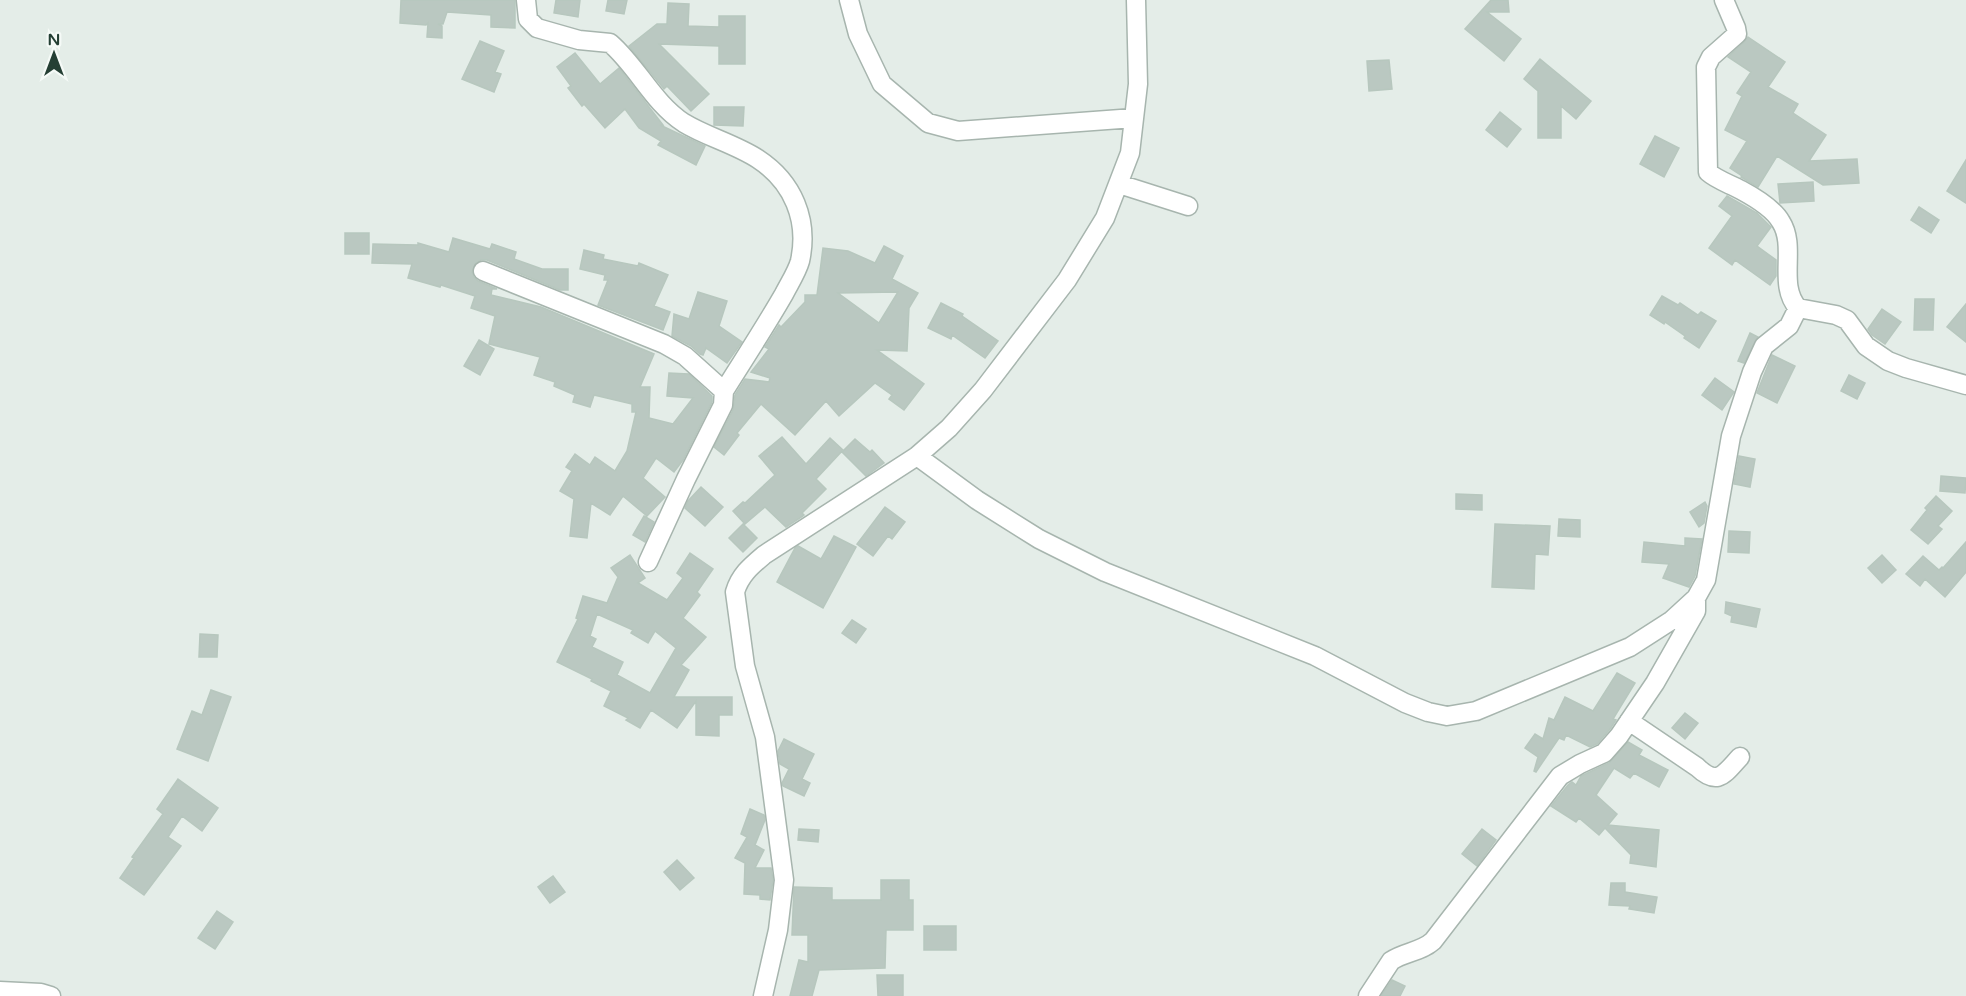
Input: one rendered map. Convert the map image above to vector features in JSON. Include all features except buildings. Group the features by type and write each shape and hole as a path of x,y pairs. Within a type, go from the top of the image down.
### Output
{"street":[{"path":"526,0 526,12 531,24 554,34 579,40 610,43 676,117 683,123 759,160 786,185 800,211 802,224 799,263 771,317 724,391 723,405 648,562"},
{"path":"849,0 858,34 882,84 928,123 958,131 1134,118"},
{"path":"764,996 778,930 784,880 765,737 745,666 735,592 738,583 747,569 764,555 917,456 949,428 983,390 1067,280 1105,218 1130,153 1138,84 1136,0"},
{"path":"1724,0 1737,34 1711,57 1706,67 1708,172 1742,190 1777,215 1786,232 1789,286 1792,302 1797,308 1821,311 1847,320 1866,346 1888,361 1966,385"},
{"path":"1119,184 1188,206"},
{"path":"483,272 663,344 685,356 724,391"},
{"path":"917,456 977,500 1039,539 1105,572 1315,656 1405,703 1447,716 1476,711 1630,647 1672,620 1696,598 1706,580 1731,436 1752,372 1764,346 1789,326 1797,308"},
{"path":"1368,996 1391,961 1425,948 1433,941 1560,776 1604,753 1655,683 1696,611 1696,598"},
{"path":"1629,721 1710,777 1722,776 1740,757"},
{"path":"0,991 41,993 51,996"}]}
